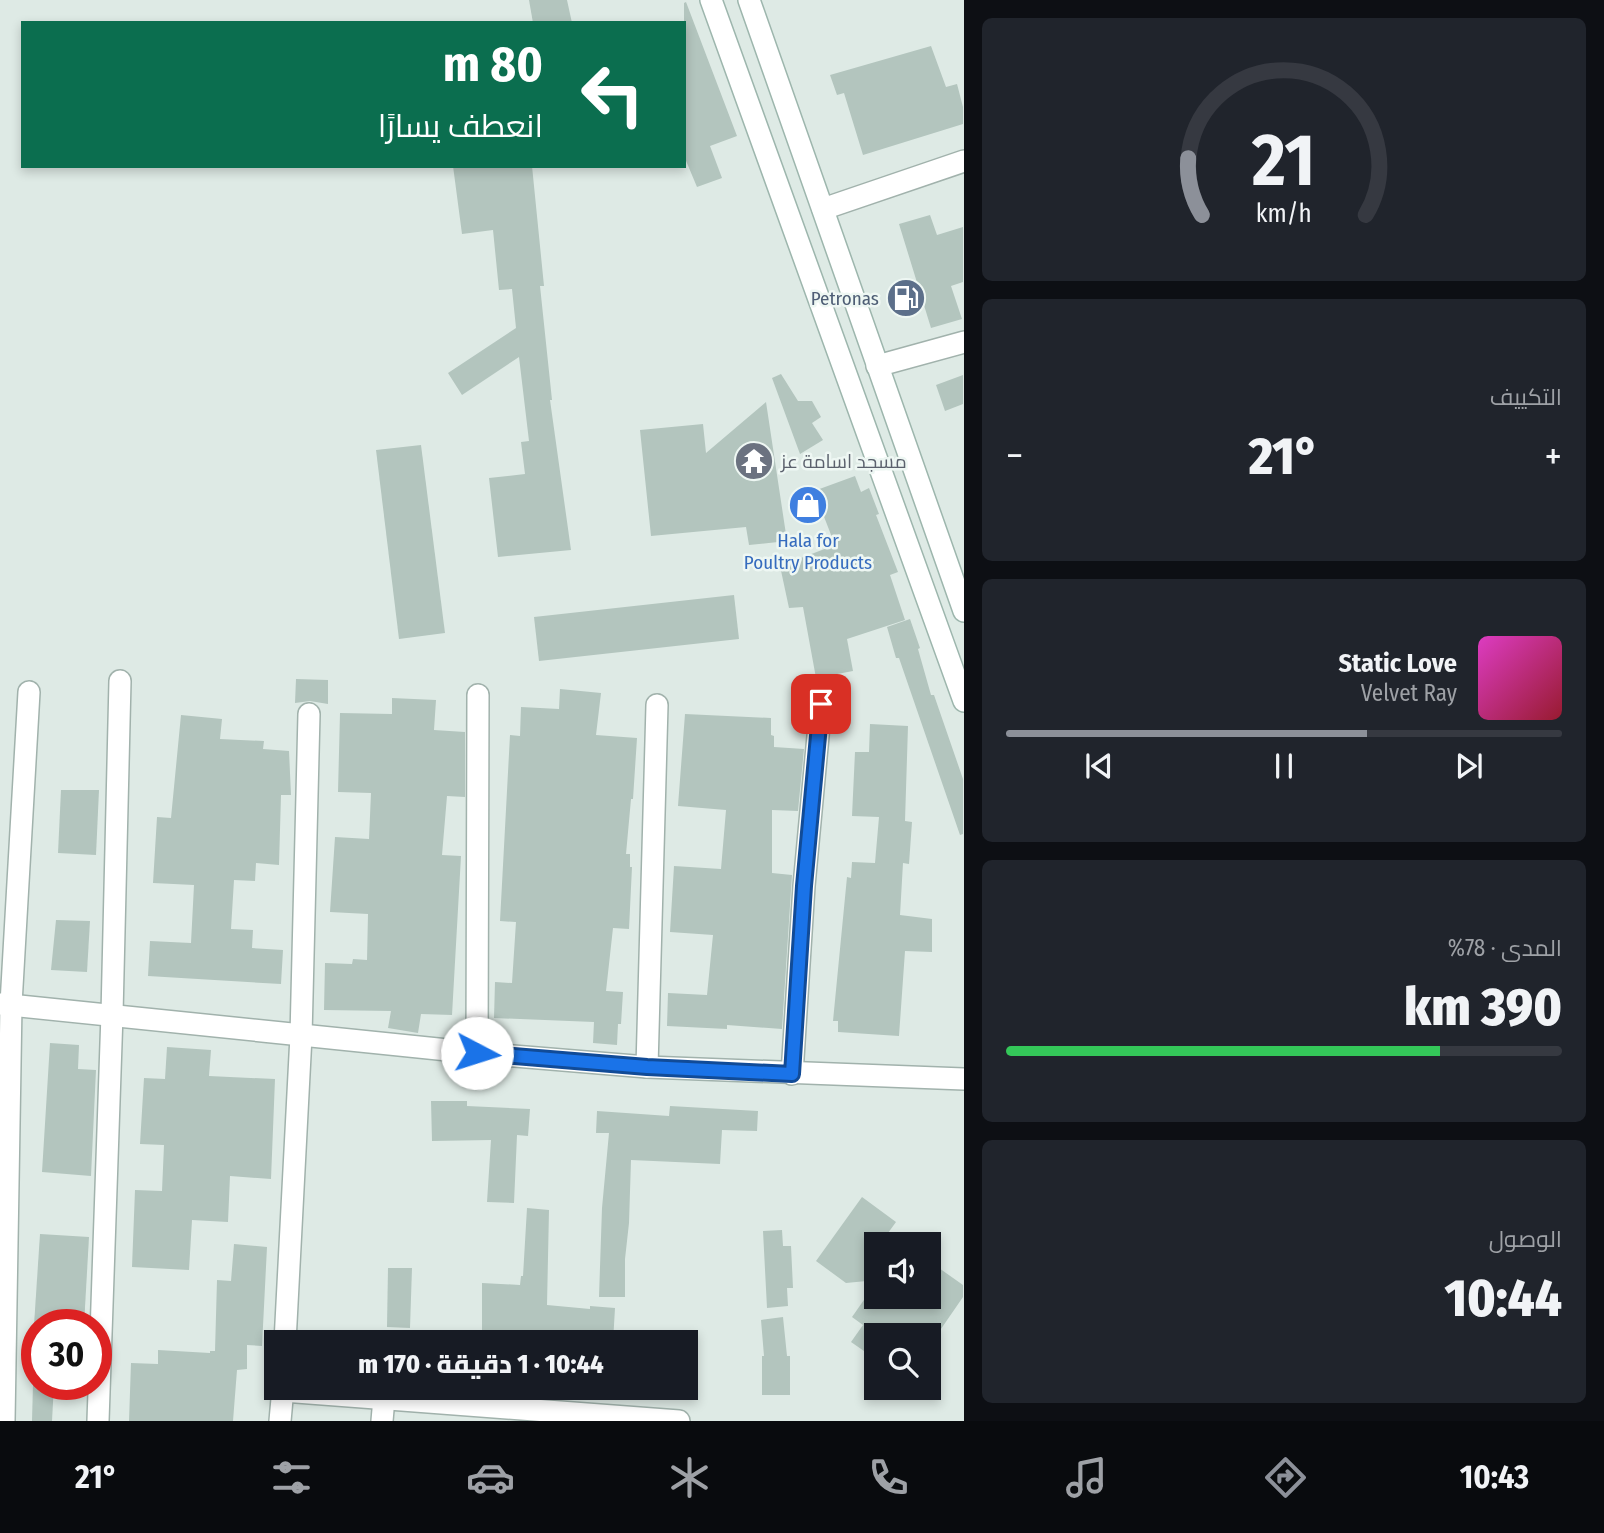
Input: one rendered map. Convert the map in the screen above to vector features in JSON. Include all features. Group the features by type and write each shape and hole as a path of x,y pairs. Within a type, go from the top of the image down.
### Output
{"street":[{"path":"711,0 964,701"},
{"path":"749,0 964,611"},
{"path":"823,209 964,161"},
{"path":"824,314 855,303"},
{"path":"877,366 964,342"},
{"path":"98,1421 120,681"},
{"path":"4,1421 6,1004 29,692"},
{"path":"477,1053 478,695"},
{"path":"792,1074 804,886 821,704"},
{"path":"647,1067 657,705"},
{"path":"286,1330 301,1036 309,714"},
{"path":"6,1004 301,1036 647,1067 964,1079"},
{"path":"281,1421 282,1400"},
{"path":"382,1421 384,1400"},
{"path":"410,1400 679,1421"}],"building":[{"path":"529,0 567,0 572,21 533,21"},
{"path":"686,2 737,136 710,146 722,178 697,187 686,161"},
{"path":"931,46 946,87 957,84 963,107 963,124 863,155 844,93 837,95 830,75"},
{"path":"453,168 532,168 544,286 540,286 550,400 571,550 498,557 489,478 525,474 521,442 529,441 519,357 462,395 448,373 516,328 512,289 499,290 493,230 462,234"},
{"path":"930,215 937,235 963,227 963,282 951,286 962,319 931,328 899,224"},
{"path":"781,374 798,401 812,401 821,417 812,423 823,440 800,454 772,378"},
{"path":"963,375 963,404 945,411 936,385"},
{"path":"766,402 787,541 749,545 746,527 651,536 640,430 703,424 706,453"},
{"path":"421,445 445,633 399,639 376,450"},
{"path":"855,476 861,492 869,488 879,514 876,515 898,572 890,575 905,620 847,639 853,671 816,678 803,607 789,608 780,566 835,545 814,491"},
{"path":"734,595 739,639 539,661 534,617"},
{"path":"910,619 931,695 934,695 963,779 963,834 960,835 887,627"},
{"path":"296,679 328,680 328,704 310,701 295,703"},
{"path":"560,689 601,693 596,735 637,738 626,854 630,854 632,867 629,929 613,928 606,991 623,992 617,1045 593,1043 594,1022 494,1018 495,982 512,983 516,922 500,921 510,735 520,736 521,707 559,709"},
{"path":"392,698 436,700 434,730 465,732 465,797 447,796 442,855 461,856 452,1015 421,1014 418,1033 388,1028 391,1011 324,1010 325,963 352,964 353,959 367,960 368,914 330,912 335,837 369,839 371,793 338,792 340,713 392,714"},
{"path":"685,714 771,718 774,747 804,749 798,811 772,810 772,873 792,875 782,1029 727,1025 727,1029 667,1026 668,993 707,995 713,935 670,932 674,866 721,869 726,810 678,806"},
{"path":"181,715 222,719 220,739 264,741 263,749 289,751 291,795 281,795 279,865 256,863 255,881 234,880 231,929 253,930 252,948 283,950 281,984 148,976 150,941 191,943 194,885 153,883 157,817 171,818"},
{"path":"870,724 908,726 905,821 912,822 909,864 903,863 900,915 932,919 932,952 905,951 899,1036 838,1032 838,1021 833,1021 847,877 851,878 852,862 875,863 879,817 852,816 855,752 869,752"},
{"path":"61,790 99,790 96,855 58,853"},
{"path":"56,920 90,921 87,972 51,970"},
{"path":"50,1043 79,1045 78,1069 96,1070 91,1176 42,1172"},
{"path":"167,1047 211,1050 209,1076 275,1079 271,1179 230,1176 228,1222 192,1220 189,1270 132,1267 135,1190 162,1191 164,1145 140,1144 144,1078 165,1079"},
{"path":"431,1101 467,1101 467,1106 530,1109 528,1136 517,1135 514,1203 487,1202 491,1140 432,1141"},
{"path":"670,1106 758,1111 757,1131 722,1130 720,1164 631,1160 625,1297 599,1297 602,1208 609,1133 596,1133 597,1111 669,1116"},
{"path":"862,1197 896,1222 889,1232 864,1232 864,1281 846,1283 816,1261"},
{"path":"527,1208 549,1210 547,1305 590,1309 590,1306 615,1308 614,1330 482,1330 482,1283 520,1285 523,1276"},
{"path":"782,1230 783,1246 791,1246 793,1288 787,1288 788,1306 767,1308 763,1231"},
{"path":"40,1234 89,1237 85,1309 35,1309"},
{"path":"234,1244 267,1247 262,1346 247,1345 247,1369 237,1370 233,1421 129,1421 131,1363 158,1364 158,1350 215,1351 217,1280 231,1281"},
{"path":"388,1268 412,1268 410,1328 387,1327"},
{"path":"941,1269 963,1285 963,1297 941,1329 941,1323 864,1323 864,1351 851,1342 863,1325 852,1317 864,1300 864,1309 941,1309"},
{"path":"783,1317 787,1356 790,1356 790,1395 762,1395 764,1356 761,1320"},
{"path":"33,1400 53,1400 52,1421 32,1421"}],"place":[{"name":"Petronas","path":"906,298"},
{"name":"مسجد اسامة عز","path":"754,461"},
{"name":"Hala for Poultry Products","path":"808,505"}],"route":[{"path":"477,1053 647,1067 792,1074 804,886 821,704"}]}
